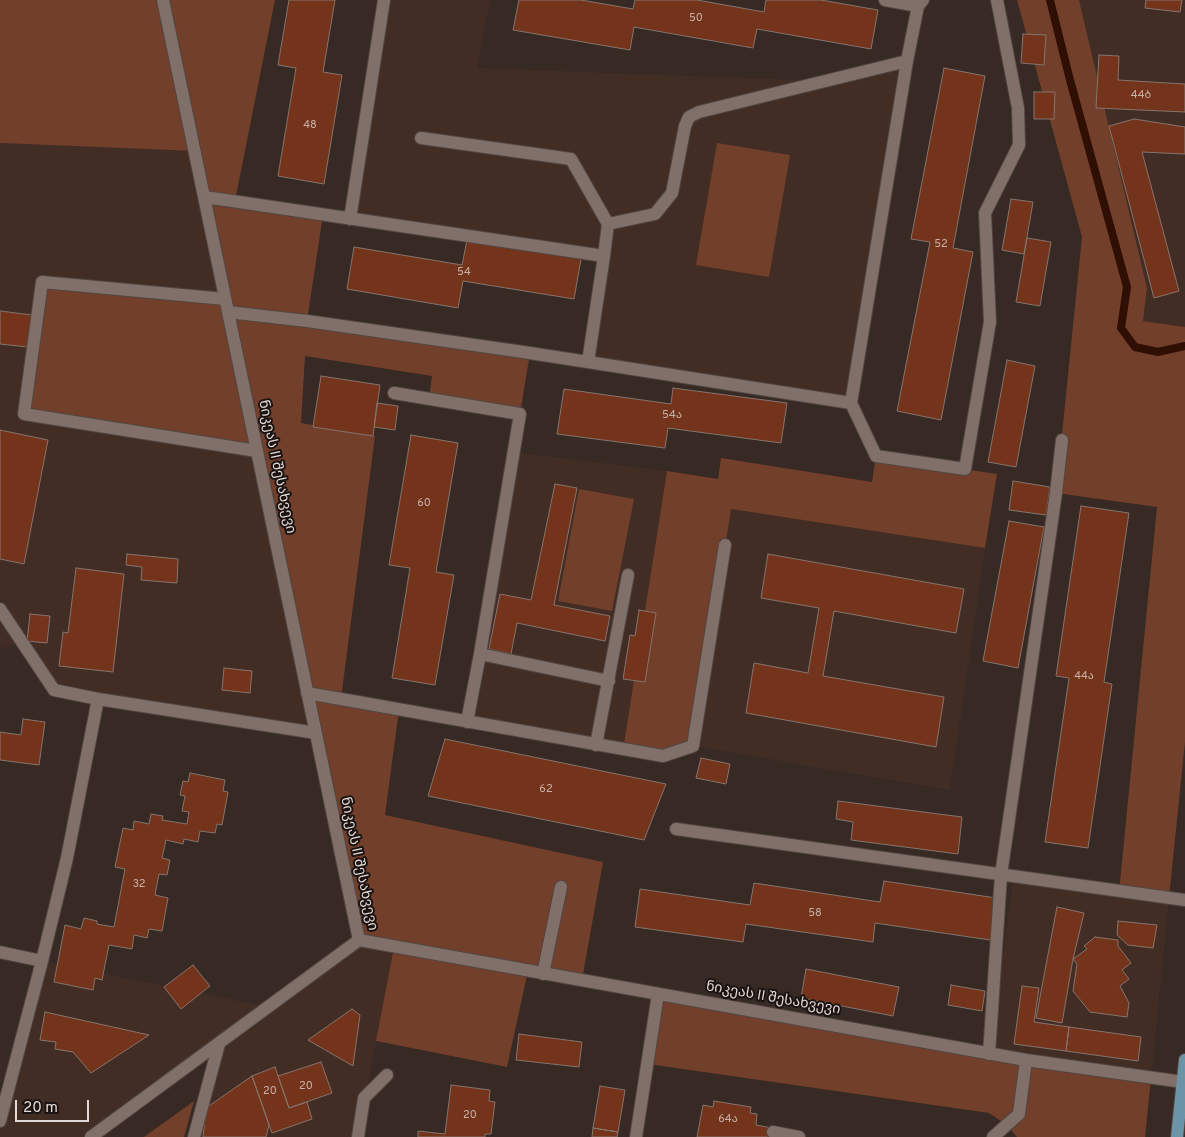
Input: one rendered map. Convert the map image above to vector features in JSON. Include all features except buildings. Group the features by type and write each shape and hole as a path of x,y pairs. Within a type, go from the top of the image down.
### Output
{"main road":[{"path":"1177,1137 1185,1060"}],"street":[{"name":"ნიკეას II შესახვევი","path":"163,0 359,940"},
{"path":"350,219 384,0"},
{"path":"885,0 920,3 907,61 851,403 876,456 965,470 990,322 985,213 1018,145 1018,108 997,0"},
{"path":"608,224 655,214 672,193 685,126 689,117 699,112 907,61"},
{"path":"421,138 571,160 608,224 588,362"},
{"path":"205,197 604,256"},
{"path":"257,451 24,414 42,282 227,306 307,321 851,403"},
{"path":"394,393 520,414 467,722"},
{"path":"989,1054 1001,875 1062,440"},
{"path":"307,693 663,756 694,746 725,545"},
{"path":"596,745 628,575"},
{"path":"0,609 54,690 98,699 316,733"},
{"path":"480,654 609,681"},
{"path":"0,1121 67,858 98,699"},
{"path":"676,829 1185,900"},
{"path":"543,974 561,886"},
{"name":"ნიკეას II შესახვევი","path":"92,1137 359,940 989,1054 1183,1082"},
{"path":"0,952 42,961"},
{"path":"636,1137 658,994"},
{"path":"194,1137 219,1044"},
{"path":"993,1137 1019,1114 1026,1060"},
{"path":"358,1137 364,1098 387,1075"},
{"path":"773,1132 799,1137"}],"shaded area":[{"path":"0,0 275,0 235,201 323,215 307,321 530,353 520,414 429,398 432,376 305,356 301,423 375,436 341,699 399,710 385,815 603,862 582,980 528,971 507,1067 376,1041 394,947 359,940 257,451 24,414 42,282 225,299 195,151 0,143"},
{"path":"384,0 490,0 477,68 825,81 907,61 851,403 588,362 604,257 350,219"},
{"path":"1017,0 1079,0 1147,288 1143,321 1185,327 1185,742 1169,898 1119,892 1157,507 1056,493 1082,237"},
{"path":"1079,0 1185,0 1185,327 1143,321 1147,288"},
{"path":"0,143 195,151 316,733 54,690 22,642 0,649"},
{"path":"717,143 790,155 769,277 696,265"},
{"path":"513,452 667,471 623,750 467,722"},
{"path":"876,456 997,474 985,548 731,509 693,746 663,756 623,750 667,471 718,479 721,458 872,482"},
{"path":"579,489 634,499 612,611 558,601"},
{"path":"730,509 985,548 950,790 693,746"},
{"path":"1014,876 1169,898 1151,1078 989,1054"},
{"path":"359,940 394,947 358,1137 194,1137 218,1045 91,1137 0,1137 0,1121 42,961 268,1007"},
{"path":"658,994 1151,1078 1145,1137 1017,1137 1007,1125 989,1113 648,1064"},
{"path":"194,1101 184,1137 144,1137"}],"waterway":[{"path":"1050,0 1127,287 1121,328 1135,347 1158,352 1185,346"}]}
